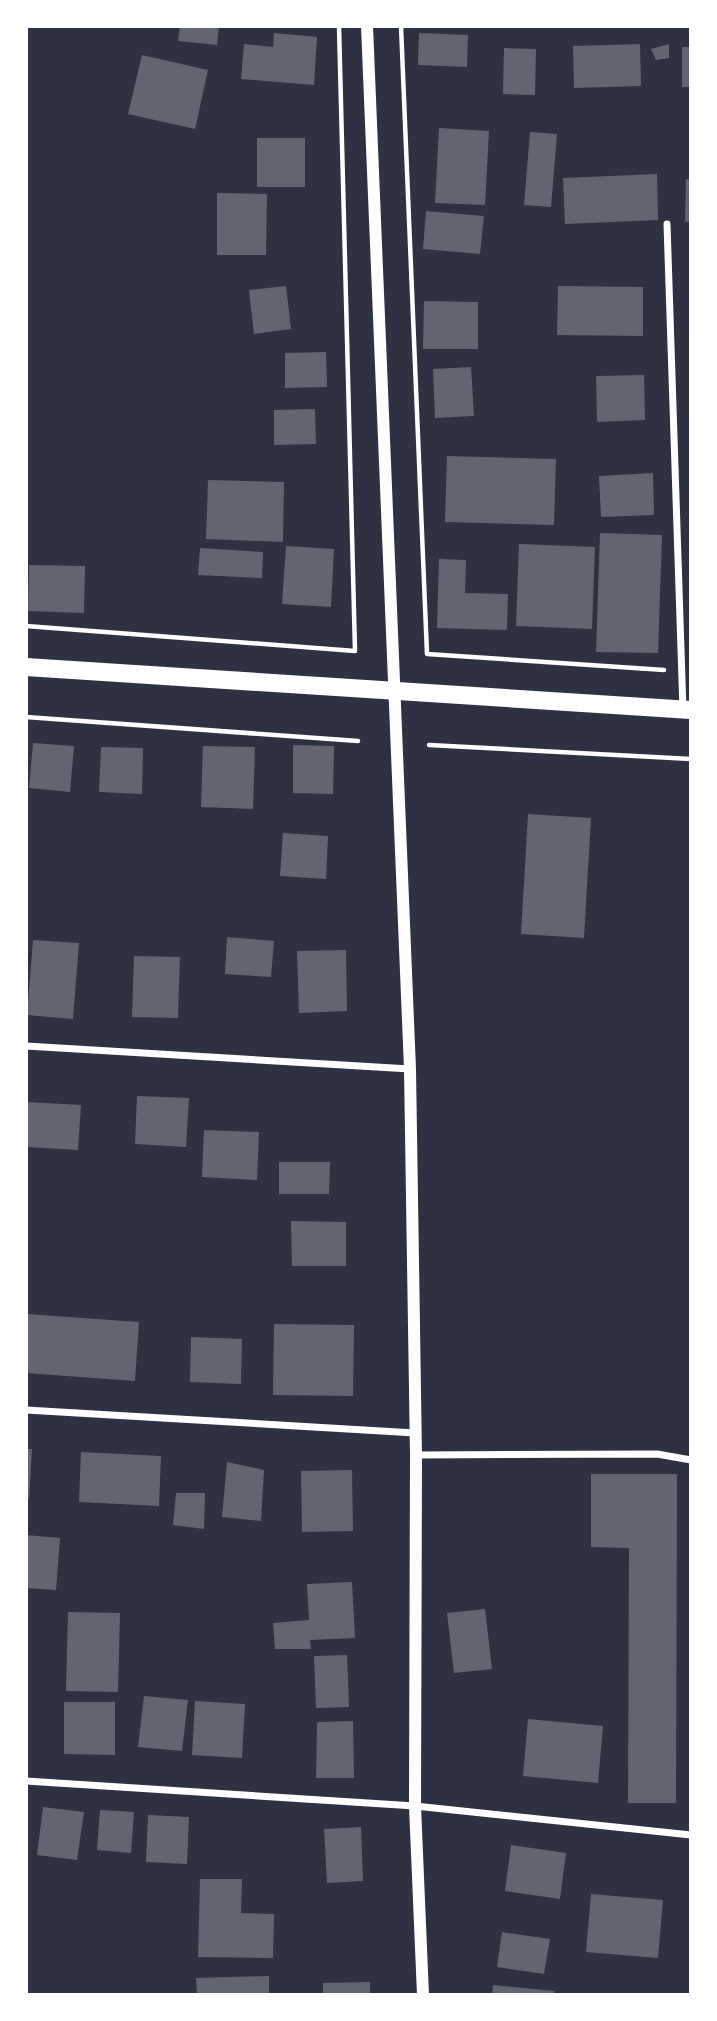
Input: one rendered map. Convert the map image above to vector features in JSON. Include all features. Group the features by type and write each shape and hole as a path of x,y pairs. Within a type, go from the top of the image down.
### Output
{"main road":[{"path":"26,667 687,710"}],"street":[{"path":"368,26 410,1069 416,1455 415,1807 423,1995"},
{"path":"667,225 681,671 687,710"},
{"path":"26,1046 410,1069"},
{"path":"26,1410 415,1433"},
{"path":"416,1455 657,1454 691,1460"},
{"path":"26,1780 415,1807 691,1835"}],"path":[{"path":"26,626 355,651 339,26"},
{"path":"401,26 426,654 681,671"},
{"path":"26,717 358,741"},
{"path":"429,745 691,759"}],"building":[{"path":"180,26 219,26 217,45 178,41"},
{"path":"274,33 317,37 314,85 241,79 244,44 273,47"},
{"path":"419,33 468,35 467,67 418,65"},
{"path":"640,44 641,86 574,88 573,46"},
{"path":"669,44 669,58 656,60 651,49"},
{"path":"682,47 691,47 691,87 682,87"},
{"path":"504,48 536,49 535,95 503,94"},
{"path":"142,55 208,70 195,129 128,114"},
{"path":"439,128 489,131 485,205 435,203"},
{"path":"530,132 557,134 551,207 524,205"},
{"path":"257,138 305,138 305,187 257,187"},
{"path":"657,174 658,220 565,224 563,178"},
{"path":"686,179 691,180 691,222 685,222"},
{"path":"217,193 267,194 266,255 217,255"},
{"path":"426,211 484,216 480,254 423,249"},
{"path":"286,286 291,329 254,334 249,290"},
{"path":"558,286 643,287 643,336 557,335"},
{"path":"424,301 478,302 478,349 423,349"},
{"path":"326,352 327,387 285,388 285,353"},
{"path":"471,367 474,416 435,418 433,369"},
{"path":"644,375 645,420 597,422 596,376"},
{"path":"315,409 316,444 274,445 274,410"},
{"path":"447,456 556,459 554,525 445,522"},
{"path":"653,473 654,515 601,517 599,476"},
{"path":"208,480 284,482 283,542 206,539"},
{"path":"600,533 662,535 658,653 596,652"},
{"path":"519,544 595,547 592,629 516,626"},
{"path":"286,546 334,549 331,607 282,604"},
{"path":"200,548 263,552 262,578 198,575"},
{"path":"439,559 466,560 465,593 508,594 507,630 437,628"},
{"path":"29,565 85,566 84,613 28,611"},
{"path":"33,743 74,746 70,792 29,788"},
{"path":"293,745 334,746 333,794 293,793"},
{"path":"203,746 255,747 253,809 201,807"},
{"path":"101,747 143,748 142,794 99,792"},
{"path":"528,814 591,818 584,938 521,934"},
{"path":"283,833 328,836 326,879 280,876"},
{"path":"227,937 274,941 271,977 225,974"},
{"path":"33,940 79,943 73,1019 27,1015"},
{"path":"346,950 347,1011 299,1013 297,951"},
{"path":"134,956 180,957 178,1018 132,1017"},
{"path":"137,1096 189,1098 186,1147 135,1144"},
{"path":"26,1102 81,1105 78,1150 26,1147"},
{"path":"204,1130 259,1132 257,1180 202,1177"},
{"path":"279,1162 330,1162 329,1194 279,1194"},
{"path":"291,1221 346,1222 346,1266 292,1266"},
{"path":"27,1314 139,1322 135,1381 26,1373"},
{"path":"274,1324 354,1325 353,1396 273,1395"},
{"path":"191,1337 242,1339 241,1384 190,1382"},
{"path":"26,1449 32,1449 29,1499 26,1499"},
{"path":"81,1452 161,1456 159,1506 79,1502"},
{"path":"227,1462 264,1470 261,1521 222,1517"},
{"path":"352,1470 353,1531 302,1532 301,1471"},
{"path":"591,1474 677,1474 676,1803 628,1803 629,1548 591,1547"},
{"path":"176,1493 205,1493 204,1529 173,1525"},
{"path":"26,1535 60,1538 56,1590 26,1588"},
{"path":"352,1582 355,1638 310,1640 311,1649 275,1649 273,1623 309,1620 307,1584"},
{"path":"485,1609 492,1669 454,1673 447,1613"},
{"path":"68,1612 120,1613 118,1692 66,1691"},
{"path":"347,1655 349,1707 316,1708 314,1656"},
{"path":"144,1696 188,1700 182,1751 138,1747"},
{"path":"195,1701 245,1704 242,1758 192,1755"},
{"path":"64,1702 115,1702 115,1755 64,1754"},
{"path":"528,1719 603,1726 598,1783 523,1776"},
{"path":"353,1721 354,1778 316,1778 317,1722"},
{"path":"43,1807 84,1812 77,1860 37,1855"},
{"path":"100,1810 134,1812 131,1853 97,1850"},
{"path":"148,1815 189,1817 187,1864 146,1862"},
{"path":"361,1827 363,1881 327,1883 324,1829"},
{"path":"511,1845 566,1853 560,1899 505,1891"},
{"path":"200,1879 242,1879 241,1913 274,1914 273,1958 198,1957"},
{"path":"591,1894 663,1900 658,1958 586,1952"},
{"path":"502,1932 550,1939 544,1974 497,1967"},
{"path":"269,1976 269,1995 197,1995 196,1978"},
{"path":"370,1982 370,1995 323,1995 323,1983"},
{"path":"493,1985 554,1991 554,1995 492,1995"}]}
